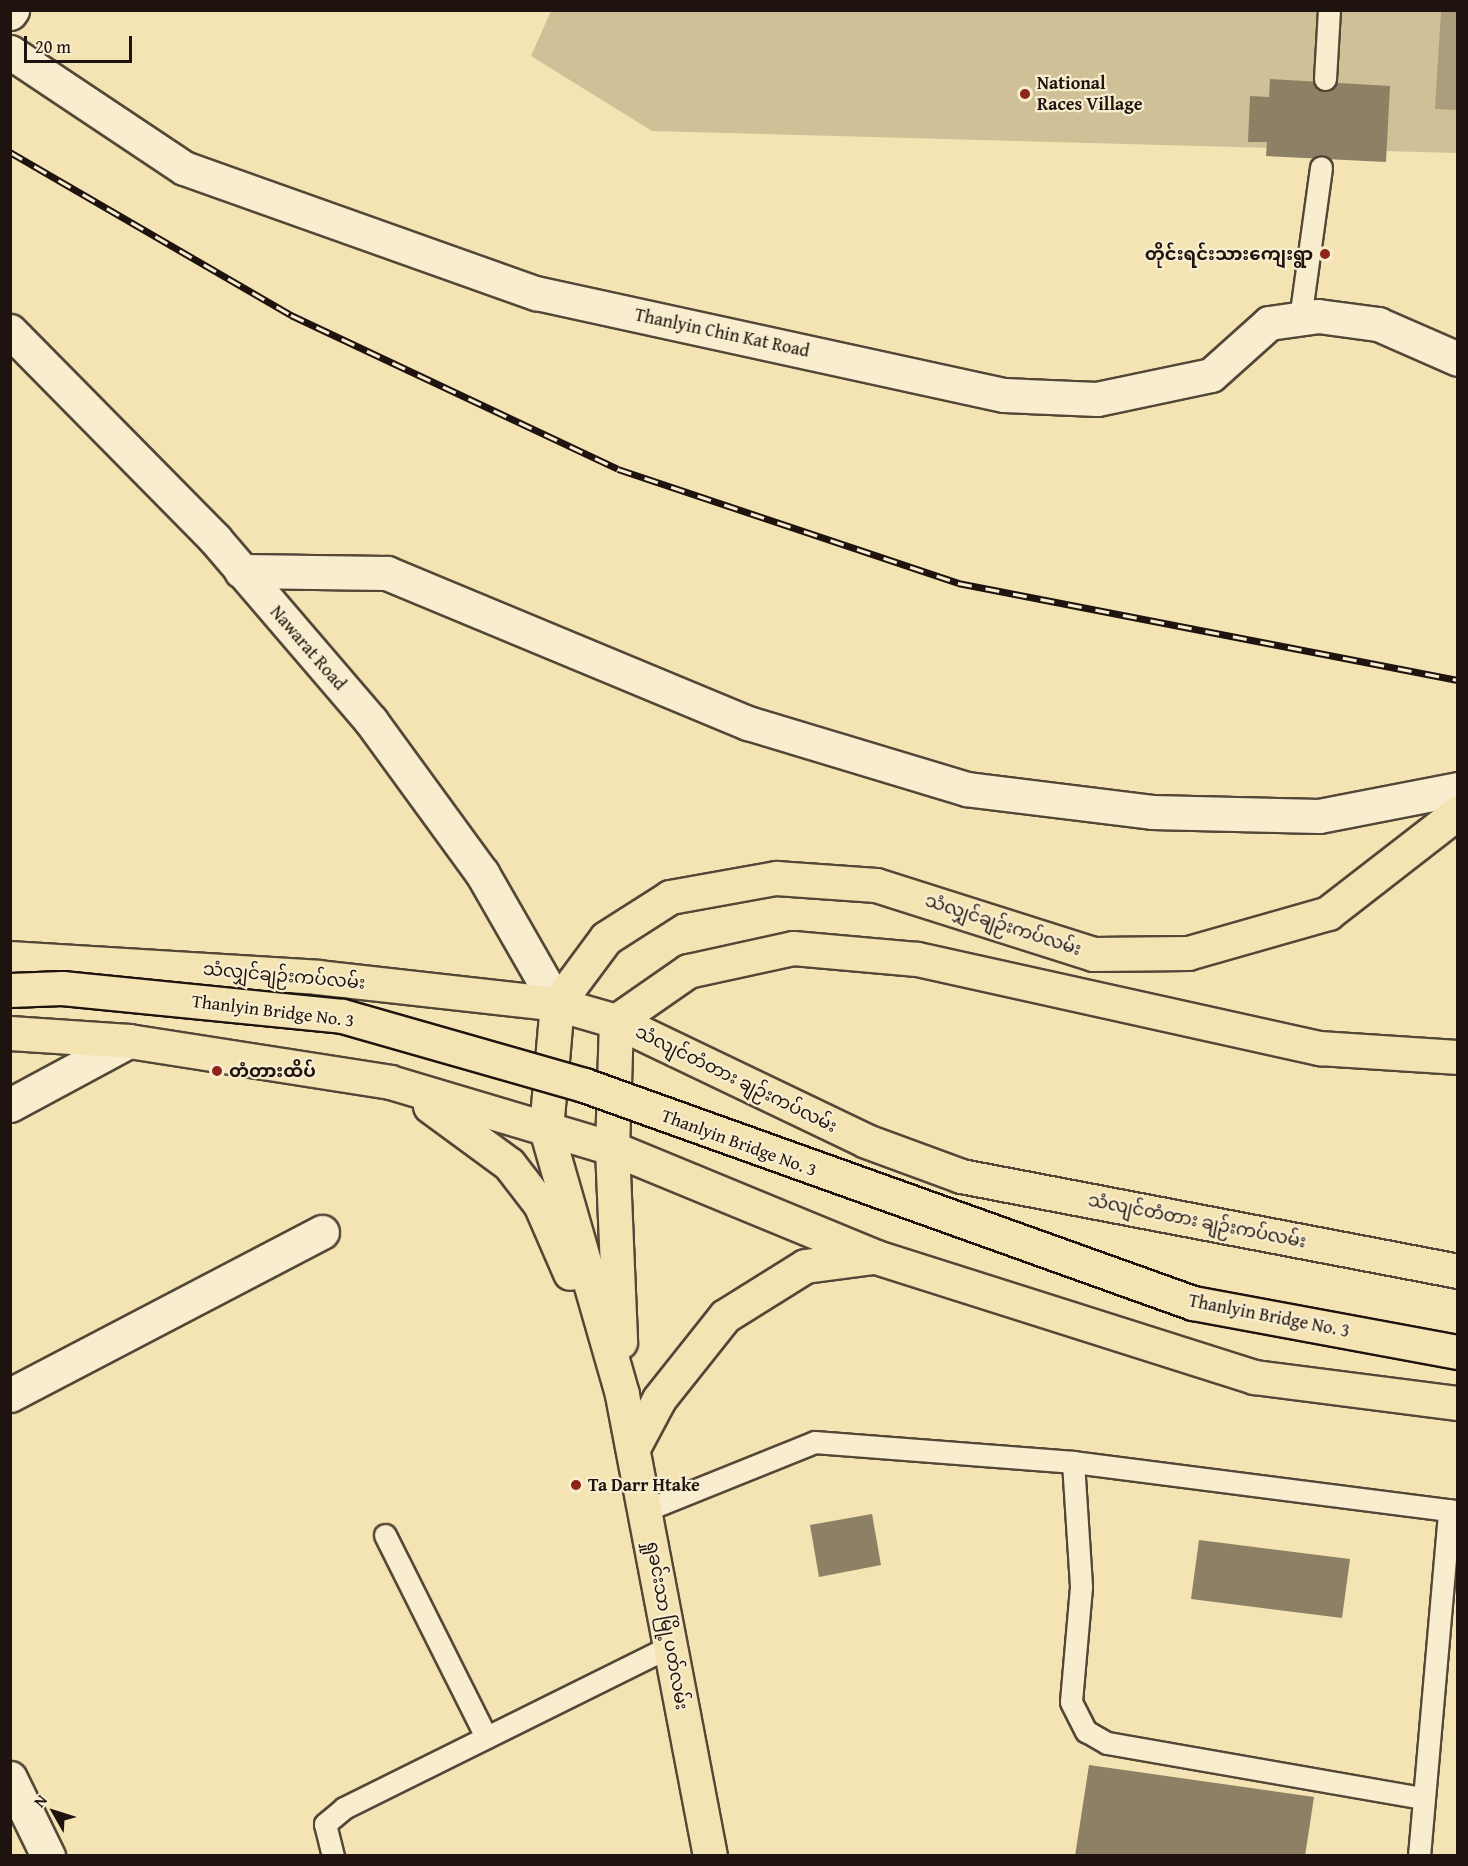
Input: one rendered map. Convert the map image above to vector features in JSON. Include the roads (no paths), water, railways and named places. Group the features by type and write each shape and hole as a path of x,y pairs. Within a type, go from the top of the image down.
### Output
{"main road":[{"name":"သံလျှင်ချဉ်းကပ်လမ်း","path":"558,1004 606,938 670,897 776,878 876,885 1093,954 1188,953 1328,913 1458,812"},
{"name":"သံလျင်တံတား ချဉ်းကပ်လမ်း","path":"1458,1057 1320,1048 918,959 793,948 688,971 616,1021 866,1141 961,1176 1458,1271"},
{"name":"သံလျှင်ချဉ်းကပ်လမ်း","path":"10,958 317,977 558,1004 616,1021"},
{"name":"Thanlyin Bridge No. 3","path":"10,990 62,988 342,1016 584,1085 1193,1303 1458,1352"},
{"path":"546,1129 558,1004"},
{"path":"612,1148 616,1021"},
{"path":"10,1033 129,1041 390,1082 612,1148 876,1257 1254,1377 1458,1403"},
{"path":"390,1082 458,1122 509,1164 540,1204 622,1395"},
{"name":"ရှုခင်းသာ မြို့ပတ်လမ်း","path":"546,1129 622,1395 646,1510 710,1856"},
{"name":"ရှုခင်းသာ မြို့ပတ်လမ်း","path":"612,1148 622,1395"},
{"path":"633,1448 659,1399 725,1316 805,1266 876,1257"}],"street":[{"name":"Thanlyin Chin Kat Road","path":"10,52 184,168 536,293 1004,395 1097,399 1211,375 1269,323 1300,319 1378,324 1458,359"},
{"name":"Nawarat Road","path":"10,331 241,571 371,721 482,873 558,1004"},
{"path":"241,571 387,573 748,723 966,789 1152,812 1319,816 1458,789"},
{"path":"10,1104 129,1041"},
{"path":"10,1395 322,1232"},
{"path":"10,1778 48,1856"}],"lane":[{"path":"1325,79 1329,10"},
{"path":"1300,319 1321,167"},
{"path":"646,1510 815,1442 1073,1462 1453,1510 1419,1856"},
{"path":"1073,1462 1081,1587 1071,1702 1086,1731 1107,1743 1423,1798"},
{"path":"385,1535 486,1737"},
{"path":"333,1856 324,1824 344,1808 671,1646"}],"railway":[{"path":"10,152 291,315 618,469 958,583 1458,680"}],"place":[{"name":"National Races Village","path":"1025,94"},
{"name":"တိုင်းရင်းသားကျေးရွာ","path":"1325,254"},
{"name":"တံတားထိပ်","path":"217,1071"},
{"name":"Ta Darr Htake","path":"576,1485"}]}
